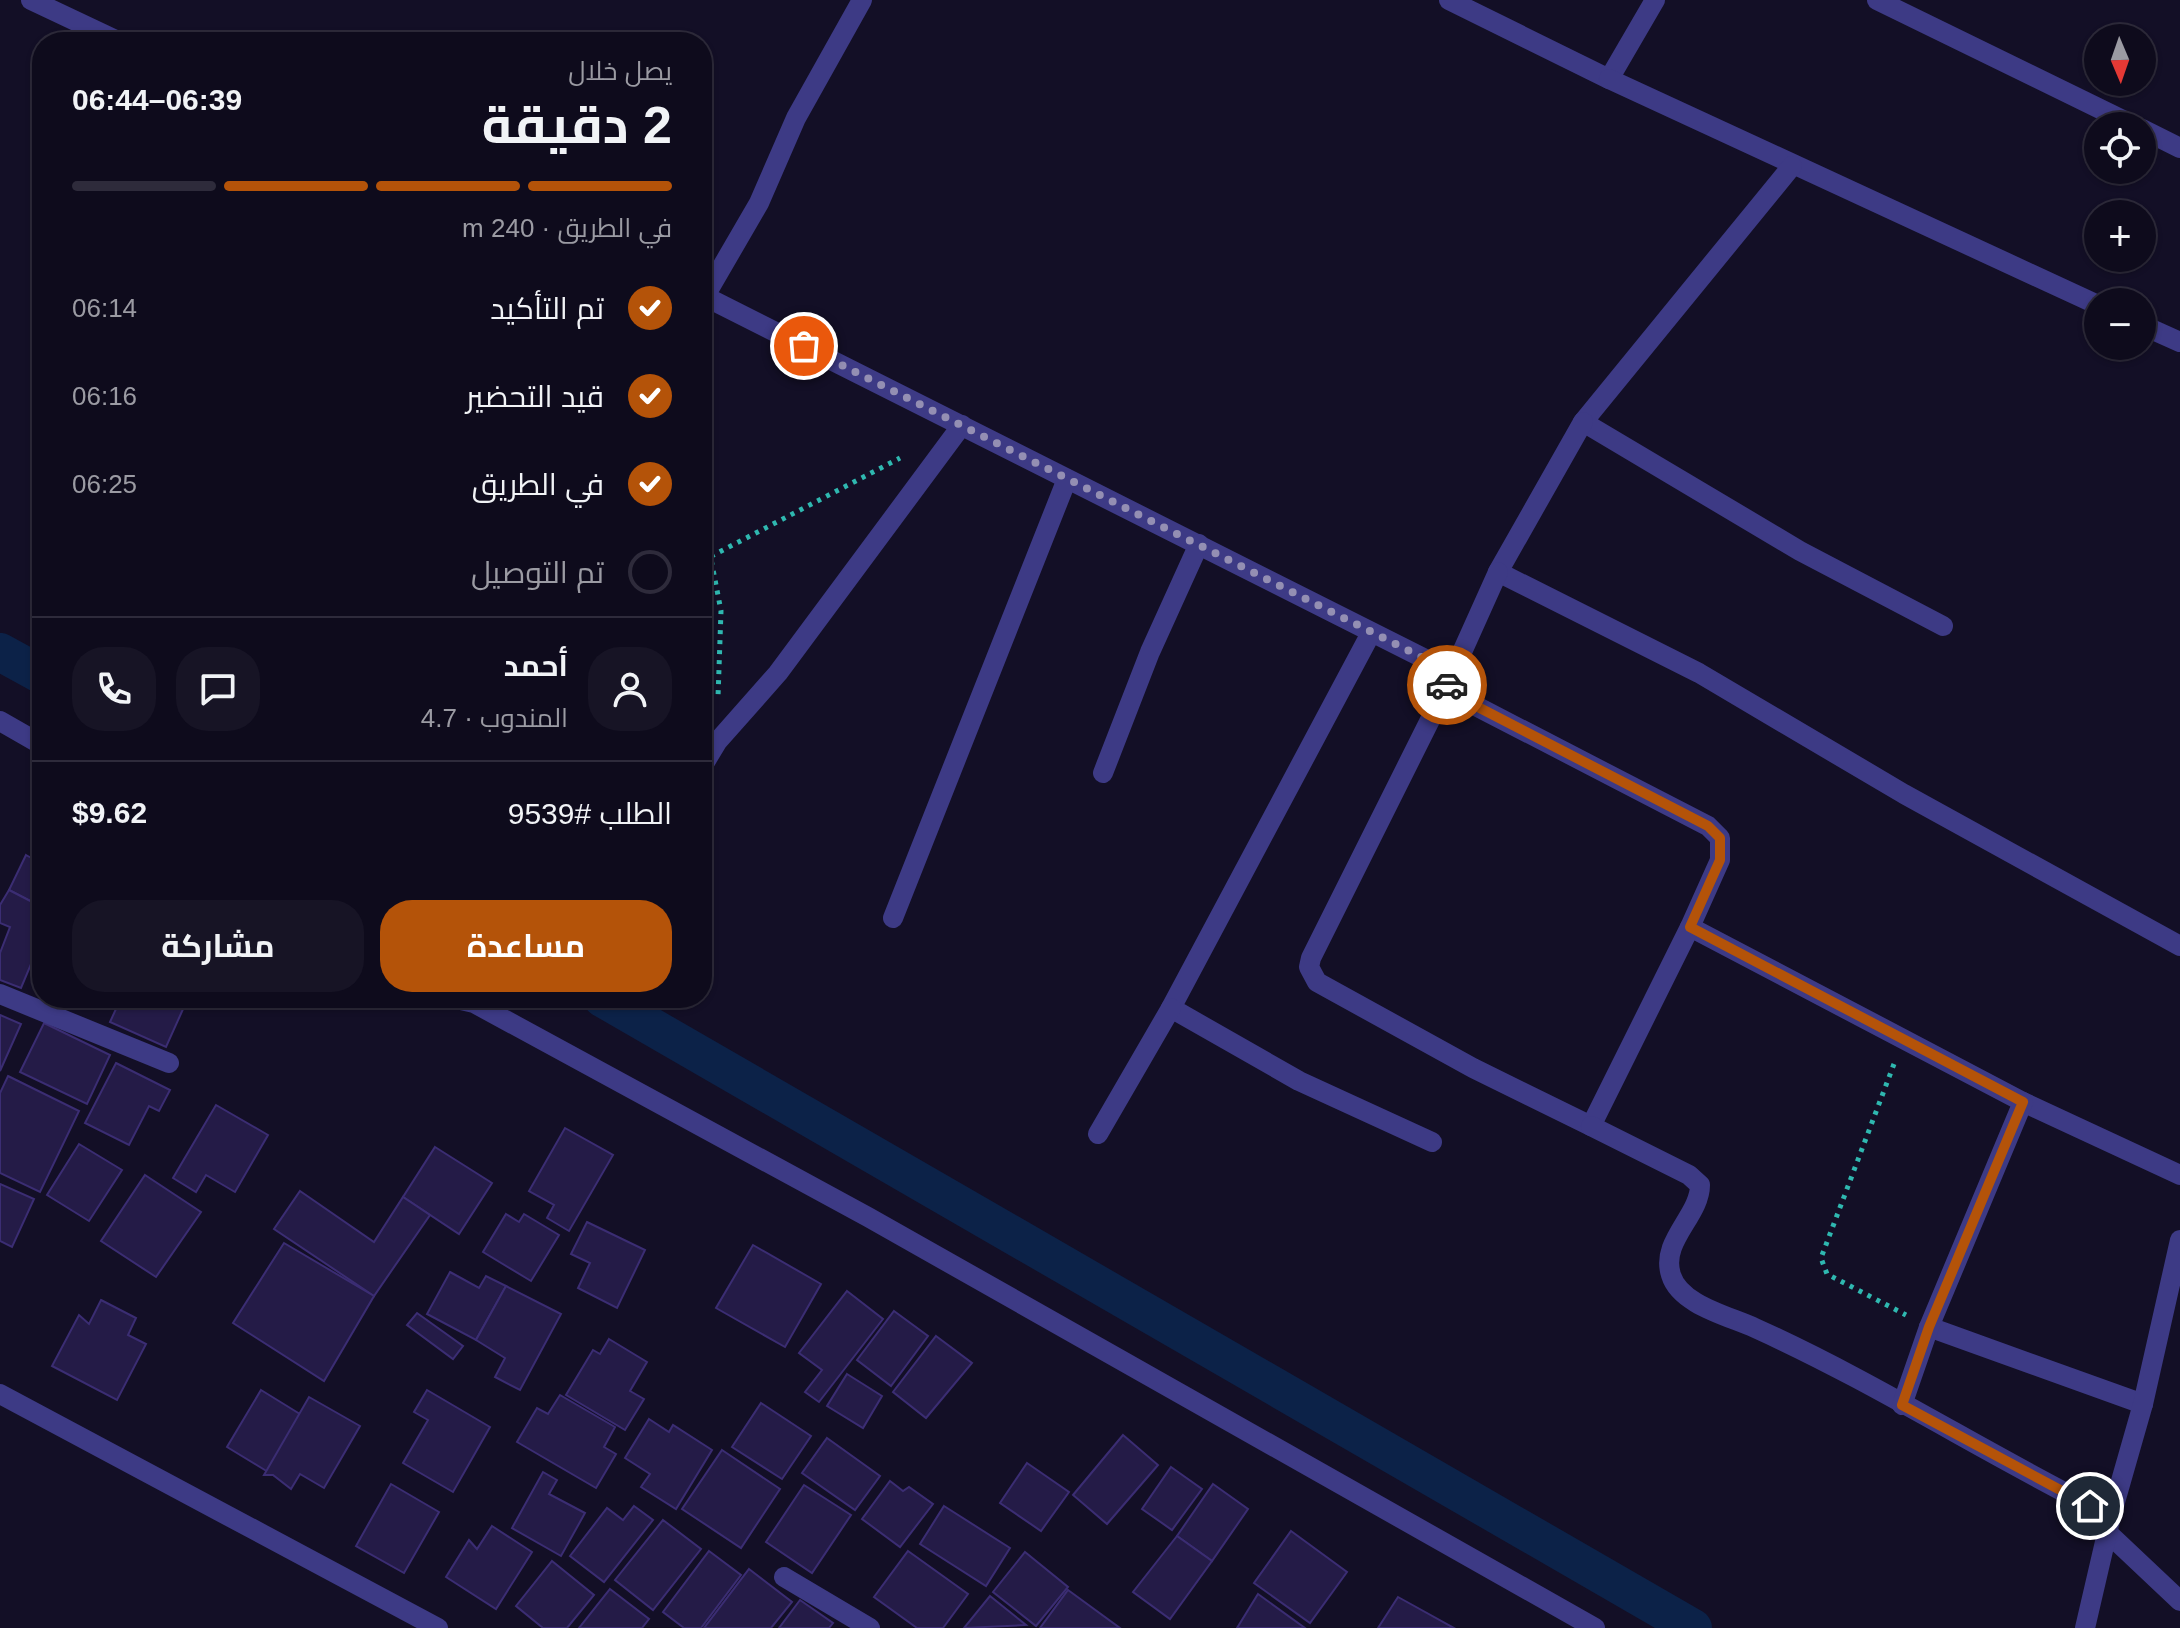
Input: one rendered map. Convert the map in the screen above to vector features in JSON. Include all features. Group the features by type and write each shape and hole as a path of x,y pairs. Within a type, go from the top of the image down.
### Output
{"street":[{"path":"31,0 99,32"},
{"path":"712,282 759,203 796,118 862,0"},
{"path":"1449,0 1792,166 2084,299"},
{"path":"1609,79 1655,0"},
{"path":"1877,0 2106,112"},
{"path":"2156,136 2180,148"},
{"path":"1792,166 1583,422 1498,572 1448,681 1311,958 1311,975 1323,987 1377,1017 1689,1175 1700,1185 1700,1196 1676,1237 1669,1259 1671,1275 1681,1294 1795,1345 2110,1525 2180,1601"},
{"path":"712,300 1371,633 1448,681 1708,826 1720,838 1720,860 1591,1126"},
{"path":"2156,331 2180,342"},
{"path":"1583,422 1800,551 1943,626"},
{"path":"712,736 778,673 962,425"},
{"path":"893,918 1067,479"},
{"path":"1103,773 1150,652 1199,544"},
{"path":"1498,572 1699,673 1904,794 2180,946"},
{"path":"1098,1134 1171,1008 1371,633"},
{"path":"0,721 32,739"},
{"path":"1690,927 2023,1102 2180,1175"},
{"path":"0,994 32,1007"},
{"path":"34,1008 169,1063"},
{"path":"483,1008 868,1217 1595,1628"},
{"path":"1171,1008 1312,1087 1398,1123 1432,1142"},
{"path":"1902,1405 1929,1327 2023,1102"},
{"path":"2085,1628 2143,1404 2180,1240"},
{"path":"1929,1327 2143,1404"},
{"path":"0,1394 438,1628"},
{"path":"784,1577 870,1628"}],"path":[{"path":"712,556 906,455"},
{"path":"712,571 721,611 712,715"},
{"path":"1903,1041 1821,1258 1827,1274 1929,1327"}],"building":[{"path":"26,855 32,858 32,902 9,890"},
{"path":"9,890 32,902 32,962 21,988 0,980 0,953 10,927 0,923 0,905"},
{"path":"116,1008 184,1008 166,1047 110,1022"},
{"path":"0,1015 21,1024 0,1071"},
{"path":"44,1023 110,1055 87,1104 20,1072"},
{"path":"116,1063 170,1090 159,1111 149,1106 129,1145 85,1123"},
{"path":"8,1076 79,1111 40,1192 0,1173 0,1093"},
{"path":"216,1105 268,1135 235,1192 206,1175 196,1192 173,1178"},
{"path":"565,1128 613,1155 569,1231 547,1218 554,1205 529,1191"},
{"path":"79,1144 122,1170 89,1221 47,1195"},
{"path":"435,1147 492,1183 459,1234 403,1197"},
{"path":"145,1175 201,1212 156,1277 101,1241"},
{"path":"0,1184 34,1199 12,1247 0,1241"},
{"path":"300,1191 374,1242 403,1197 430,1215 374,1296 274,1229"},
{"path":"506,1214 519,1222 524,1214 559,1235 531,1281 483,1252"},
{"path":"587,1222 645,1250 617,1308 578,1288 590,1263 571,1254"},
{"path":"284,1243 374,1296 324,1381 233,1323"},
{"path":"753,1245 821,1284 785,1347 716,1308"},
{"path":"450,1272 479,1288 486,1276 506,1286 476,1340 427,1314"},
{"path":"506,1286 561,1314 520,1390 495,1377 505,1358 476,1340"},
{"path":"847,1291 883,1319 819,1402 805,1392 822,1370 799,1353"},
{"path":"101,1300 136,1318 128,1335 146,1344 117,1400 52,1366 79,1315 89,1324"},
{"path":"894,1311 928,1336 891,1386 857,1360"},
{"path":"417,1313 463,1346 453,1359 407,1325"},
{"path":"936,1336 972,1363 926,1418 893,1392"},
{"path":"609,1339 647,1362 630,1391 644,1399 625,1430 566,1395 593,1350 600,1354"},
{"path":"847,1374 882,1396 863,1428 827,1406"},
{"path":"261,1390 308,1419 273,1475 227,1447"},
{"path":"427,1390 490,1427 453,1492 403,1463 428,1420 414,1412"},
{"path":"560,1395 615,1427 604,1447 616,1454 596,1488 517,1442 537,1408 548,1414"},
{"path":"309,1397 360,1426 324,1488 300,1474 291,1489 273,1475 264,1475"},
{"path":"761,1403 811,1436 782,1479 732,1447"},
{"path":"649,1419 669,1432 673,1425 712,1450 676,1509 641,1487 650,1474 625,1458"},
{"path":"1123,1435 1158,1465 1107,1524 1073,1495"},
{"path":"827,1438 880,1476 855,1510 802,1473"},
{"path":"722,1450 780,1489 741,1548 682,1509"},
{"path":"1027,1463 1069,1492 1041,1531 1000,1503"},
{"path":"1171,1467 1202,1489 1172,1530 1142,1509"},
{"path":"543,1472 557,1480 549,1494 585,1513 561,1556 512,1528"},
{"path":"890,1481 903,1491 909,1487 933,1504 900,1547 862,1519"},
{"path":"391,1484 439,1512 404,1573 356,1546"},
{"path":"1213,1484 1248,1509 1212,1561 1177,1536"},
{"path":"804,1485 851,1515 812,1573 766,1542"},
{"path":"634,1506 653,1520 604,1582 570,1556 607,1508 623,1520"},
{"path":"944,1506 1010,1548 986,1586 920,1544"},
{"path":"663,1520 701,1549 653,1610 615,1580"},
{"path":"492,1526 532,1552 496,1609 446,1577 469,1540 477,1549"},
{"path":"1291,1531 1347,1572 1310,1623 1254,1583"},
{"path":"1177,1536 1212,1561 1170,1619 1133,1592"},
{"path":"709,1551 741,1575 701,1628 684,1628 663,1612"},
{"path":"908,1551 968,1594 943,1628 917,1628 874,1597"},
{"path":"1025,1552 1068,1587 1036,1626 993,1592"},
{"path":"552,1561 594,1595 567,1628 543,1628 516,1606"},
{"path":"749,1569 792,1602 771,1628 704,1628"},
{"path":"610,1589 649,1619 642,1628 579,1628"},
{"path":"1068,1590 1120,1628 1040,1628"},
{"path":"1258,1594 1305,1628 1237,1628"},
{"path":"990,1596 1026,1625 964,1628"},
{"path":"1398,1597 1454,1628 1378,1628"},
{"path":"800,1600 833,1623 829,1628 779,1628"}],"waterway":[{"path":"0,652 32,670"},
{"path":"619,1008 1693,1628"}],"way so far":[{"path":"804,346 1451,672 1447,685"}],"route":[{"path":"1447,685 1445,690 1708,826 1720,838 1720,860 1690,927 2023,1102 1929,1327 1902,1405 2090,1506"}]}
